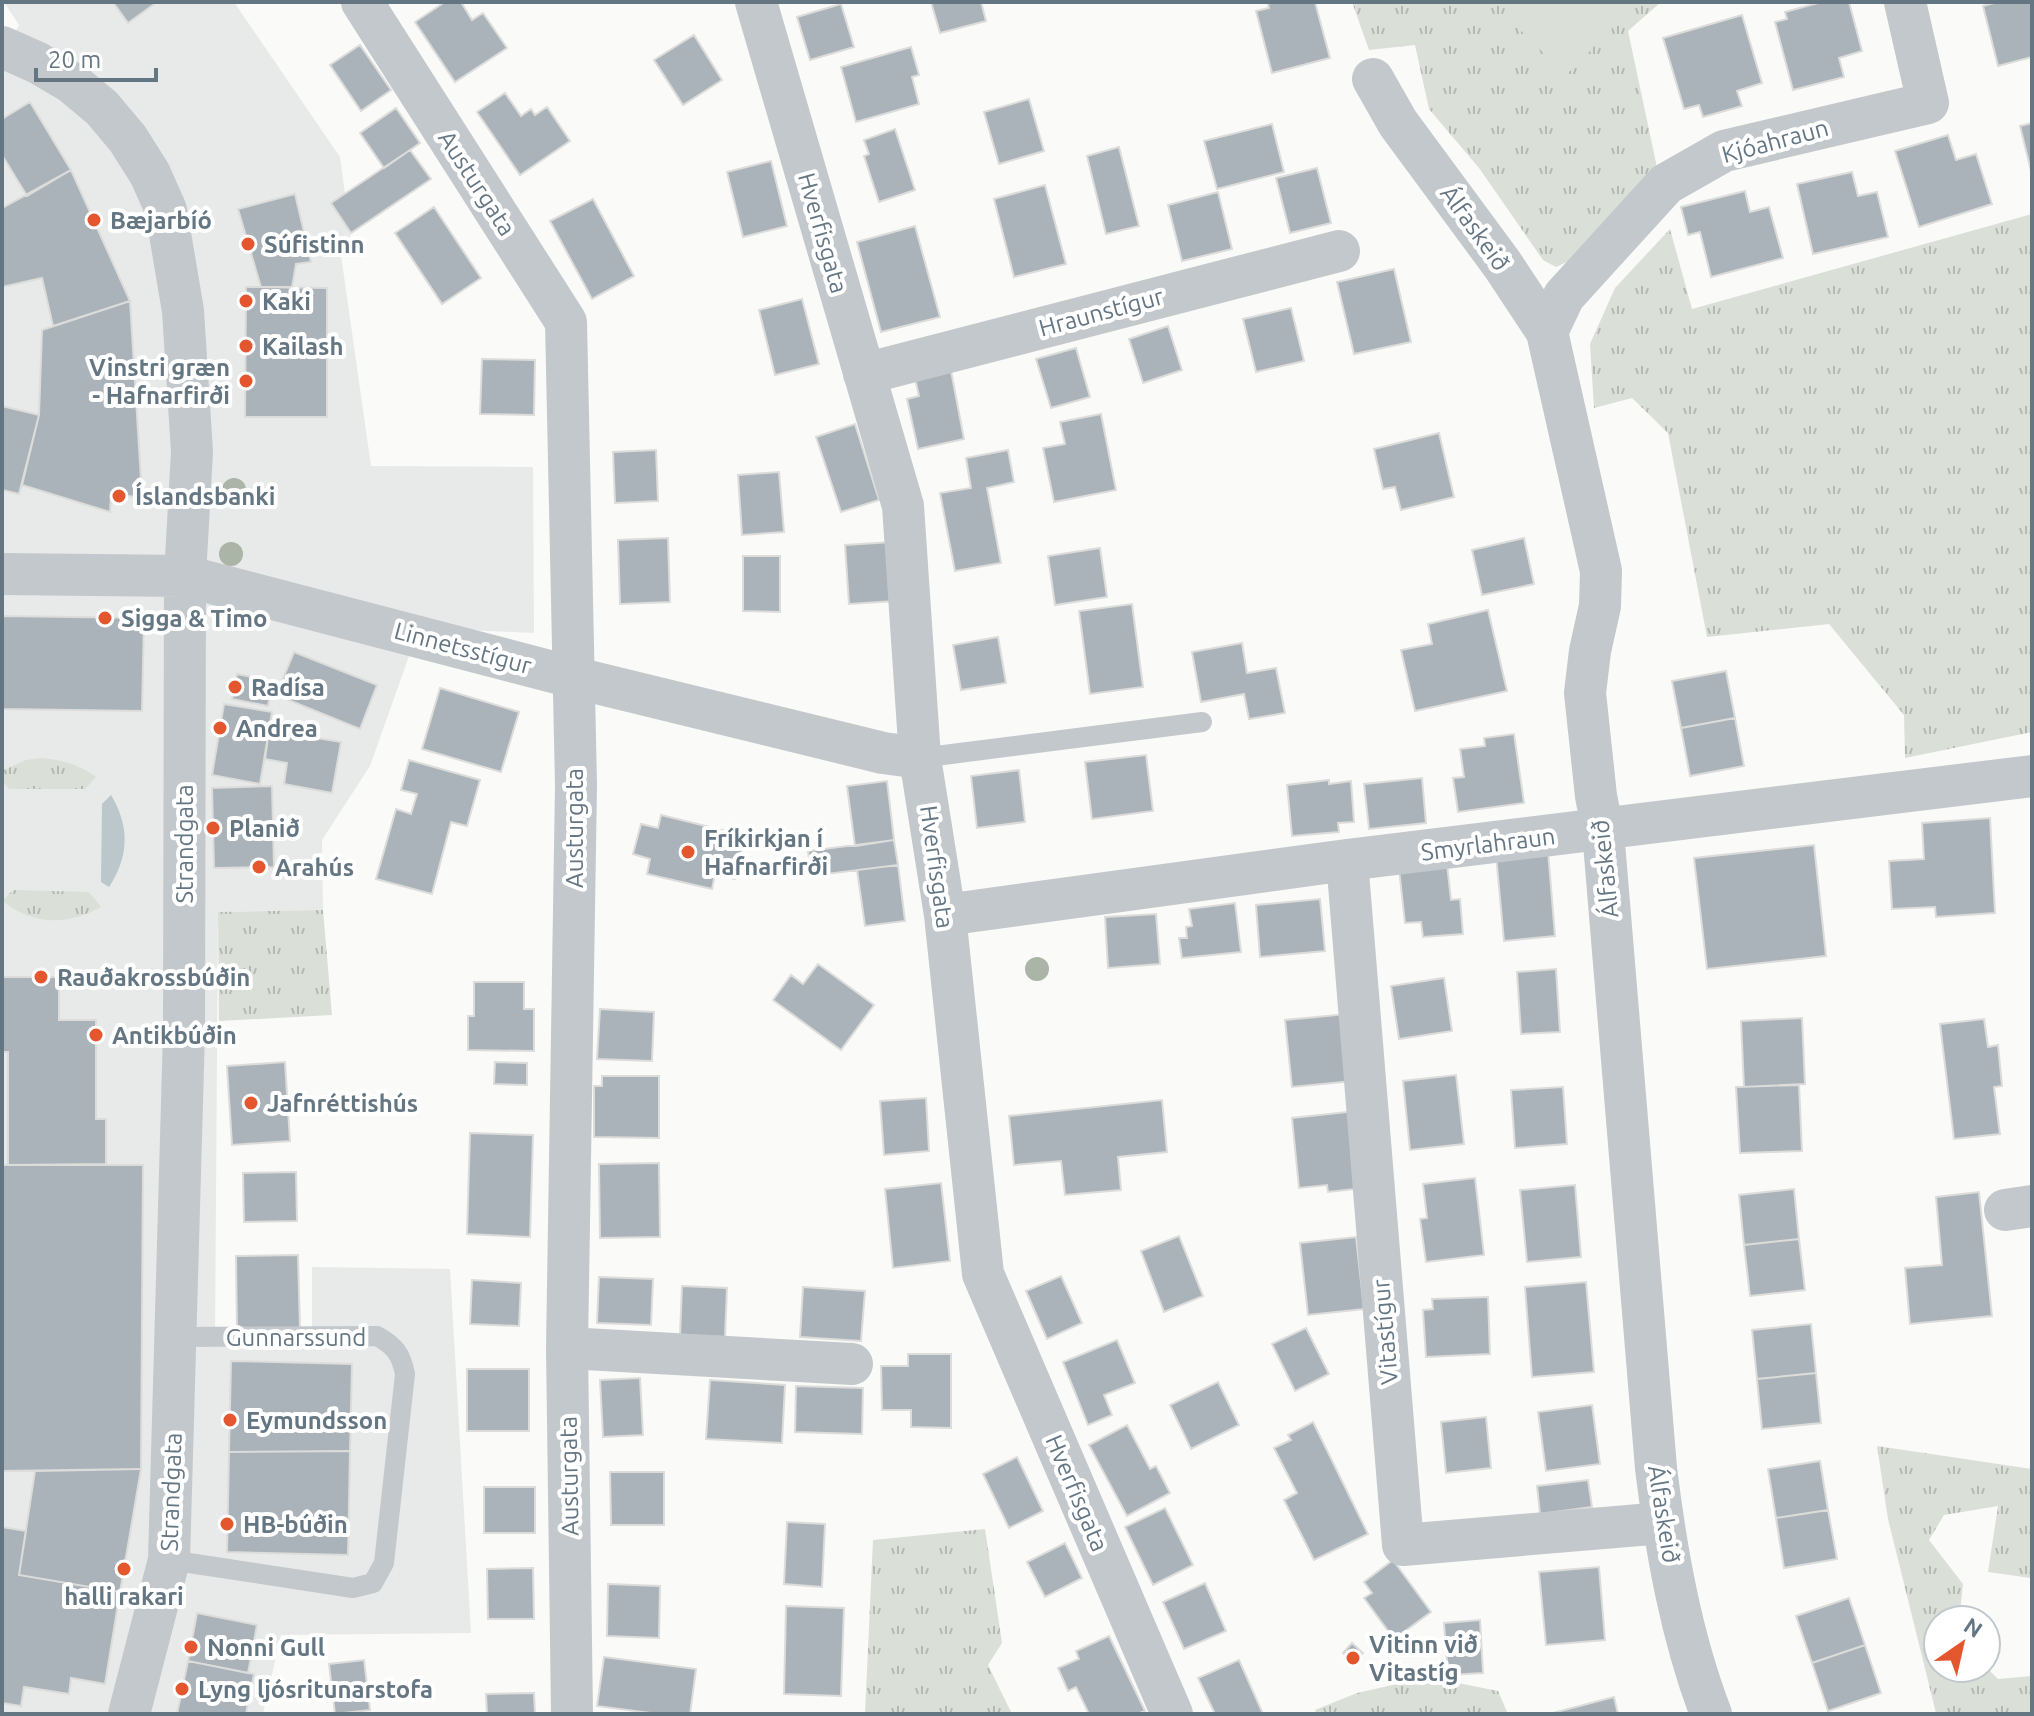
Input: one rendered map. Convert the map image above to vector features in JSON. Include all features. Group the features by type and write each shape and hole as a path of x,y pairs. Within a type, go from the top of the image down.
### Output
{"street":[{"name":"Austurgata","path":"362,2 566,322 576,785 567,1348 572,1714"},
{"name":"Kjóahraun","path":"1547,332 1564,296 1666,184 1724,151 1928,103 1905,2"},
{"name":"Hverfisgata","path":"768,5 864,374 903,506 920,758 945,915 983,1274 1172,1714"},
{"name":"Strandgata","path":"2,47 72,83 102,108 128,139 150,174 166,210 183,311 192,452 185,576 184,1032 169,1560 129,1714"},
{"name":"Álfaskeið","path":"1373,79 1398,123 1502,264 1547,332 1601,571 1600,606 1585,693 1596,796 1603,831 1663,1523 1685,1630 1711,1714"},
{"name":"Hraunstígur","path":"864,374 1339,251"},
{"name":"Linnetsstígur","path":"2,574 185,576 572,677 883,753 920,758"},
{"name":"Smyrlahraun","path":"945,915 1347,860 2032,776"},
{"name":"Vitastígur","path":"1347,860 1403,1545 1663,1523"},
{"path":"567,1348 852,1364"}],"lane":[{"path":"920,758 1202,722"},
{"name":"Gunnarssund","path":"169,1560 353,1588 373,1583 384,1563 405,1374 402,1357 393,1344 377,1336 177,1337"}],"shaded area":[{"path":"4,2 234,2 340,157 352,246 341,255 371,466 533,467 534,633 419,628 370,766 322,840 323,910 218,912 215,1341 312,1349 312,1267 450,1269 471,1633 281,1635 263,1714 2,1714 2,56 19,25"},
{"path":"111,795 122,819 125,841 120,864 109,887 101,882 102,804"}],"green space":[{"path":"1352,2 1661,2 1628,31 1659,177 1577,257 1556,267 1543,260 1479,168 1429,109 1415,45 1369,50"},
{"path":"1517,2 1638,2 1566,75 1505,15"},
{"path":"2032,214 2032,732 1905,758 1904,715 1829,624 1707,637 1668,433 1632,398 1594,408 1590,344 1615,288 1670,229 1692,309"},
{"path":"42,758 71,764 96,777 85,789 9,789 2,780 2,771 26,760"},
{"path":"13,890 89,892 101,907 63,920 38,918 26,915 2,901"},
{"path":"323,910 332,1015 219,1021 218,912"},
{"path":"1877,1446 2032,1469 2031,1578 1988,1572 1998,1506 1944,1515 1929,1540 1963,1584 1961,1604 1922,1604 1922,1656 1888,1519"},
{"path":"985,1529 1002,1643 988,1665 1012,1714 865,1714 873,1540"},
{"path":"2032,1676 2032,1714 1936,1713 1929,1684 2002,1684 2002,1679"},
{"path":"1428,1677 1498,1691 1508,1714 1317,1714 1315,1710 1357,1693"}],"building":[{"path":"113,2 157,2 128,23"},
{"path":"445,2 461,2 472,20 483,13 507,48 455,82 415,22"},
{"path":"931,2 981,2 986,21 940,33"},
{"path":"1315,2 1330,58 1272,73 1256,11 1269,8 1268,4"},
{"path":"1822,2 1849,2 1862,51 1839,58 1844,77 1793,90 1775,22 1787,19 1785,12"},
{"path":"1998,2 2032,2 2032,57 1998,66 1983,6"},
{"path":"841,4 854,47 810,60 797,17"},
{"path":"1742,15 1762,83 1737,91 1742,106 1703,117 1699,105 1684,109 1663,38"},
{"path":"694,35 722,80 683,105 654,60"},
{"path":"360,45 391,90 361,111 330,65"},
{"path":"911,47 919,75 912,77 919,104 856,122 841,67"},
{"path":"505,93 521,116 531,109 535,115 547,107 570,141 520,175 477,112"},
{"path":"1029,99 1044,151 999,164 984,112"},
{"path":"30,102 71,170 27,196 2,155 2,119"},
{"path":"396,108 420,143 384,168 360,133"},
{"path":"2032,123 2032,175 2020,126"},
{"path":"1272,124 1284,172 1217,189 1204,141"},
{"path":"895,129 915,190 879,202 864,156 869,154 864,140"},
{"path":"1948,135 1956,160 1976,154 1992,204 1919,227 1895,151"},
{"path":"1119,147 1139,226 1106,234 1087,156"},
{"path":"410,150 431,179 351,233 331,203"},
{"path":"771,161 787,226 743,237 727,172"},
{"path":"1317,168 1331,223 1290,233 1276,178"},
{"path":"71,170 130,301 53,326 42,278 2,287 2,208"},
{"path":"1852,172 1858,196 1877,192 1888,237 1813,254 1797,184"},
{"path":"1045,185 1066,264 1014,277 994,199"},
{"path":"1745,191 1750,212 1769,207 1783,258 1711,277 1700,232 1688,235 1681,207"},
{"path":"1218,192 1232,249 1182,261 1168,205"},
{"path":"295,194 311,262 296,264 292,287 261,287 238,209"},
{"path":"593,199 634,276 592,299 550,221"},
{"path":"434,207 481,278 442,304 395,233"},
{"path":"915,226 940,317 881,332 857,242"},
{"path":"1394,269 1411,342 1354,354 1337,282"},
{"path":"246,287 327,288 327,417 245,417"},
{"path":"802,299 819,364 775,375 759,310"},
{"path":"130,301 142,496 111,497 110,512 22,485 39,415 42,330"},
{"path":"1291,308 1304,361 1256,372 1243,319"},
{"path":"1168,326 1182,370 1143,383 1129,339"},
{"path":"1076,348 1090,397 1051,408 1036,359"},
{"path":"482,359 535,360 534,415 480,414"},
{"path":"951,371 964,439 918,449 907,399 919,396 915,378"},
{"path":"2,406 39,415 19,494 2,490"},
{"path":"1101,414 1116,490 1054,502 1043,448 1065,444 1060,422"},
{"path":"855,424 879,500 841,512 816,437"},
{"path":"1439,433 1454,497 1401,510 1395,487 1383,489 1374,449"},
{"path":"656,450 658,501 615,503 613,452"},
{"path":"1008,450 1014,482 987,488 1001,563 955,571 940,493 971,488 966,458"},
{"path":"779,472 784,532 742,535 738,475"},
{"path":"668,538 670,602 620,604 618,540"},
{"path":"1524,538 1534,584 1482,595 1472,550"},
{"path":"892,542 895,601 849,604 845,545"},
{"path":"1100,548 1107,597 1055,605 1048,556"},
{"path":"743,556 780,556 780,612 743,611"},
{"path":"1132,604 1143,687 1090,694 1079,611"},
{"path":"1488,610 1507,691 1415,711 1401,650 1432,644 1428,624"},
{"path":"2,616 144,618 142,711 2,709"},
{"path":"998,637 1006,683 961,690 953,645"},
{"path":"1242,643 1247,673 1276,668 1285,713 1249,719 1244,694 1201,702 1192,652"},
{"path":"294,652 377,685 360,729 276,695"},
{"path":"1726,671 1735,718 1681,728 1672,681"},
{"path":"237,674 273,681 268,706 232,699"},
{"path":"440,688 519,712 501,772 422,749"},
{"path":"224,704 272,712 260,784 212,775"},
{"path":"1735,718 1744,766 1690,776 1681,728"},
{"path":"269,730 341,742 332,793 284,784 287,763 265,759"},
{"path":"1514,734 1524,803 1458,812 1453,778 1464,777 1460,749 1485,746 1484,738"},
{"path":"1146,755 1153,811 1092,819 1085,762"},
{"path":"409,760 480,780 467,826 451,822 432,894 376,879 396,809 411,814 417,794 401,790"},
{"path":"1019,770 1025,822 977,828 971,776"},
{"path":"1422,778 1426,823 1369,829 1364,784"},
{"path":"1329,780 1329,784 1351,781 1354,822 1338,823 1339,832 1292,836 1287,785"},
{"path":"887,781 894,840 855,846 847,786"},
{"path":"272,786 274,867 214,868 212,788"},
{"name":"Fríkirkjan í Hafnarfirði","path":"661,815 726,831 723,844 742,849 735,879 715,874 712,889 647,874 650,859 633,854 641,824 658,828"},
{"path":"1990,818 1995,913 1936,917 1935,907 1892,909 1889,861 1924,859 1922,823"},
{"path":"894,840 898,865 811,876 808,851"},
{"path":"1814,845 1826,956 1707,969 1694,858"},
{"path":"1548,851 1555,936 1504,941 1496,855"},
{"path":"1447,864 1451,900 1460,899 1463,934 1423,937 1421,922 1405,923 1399,869"},
{"path":"898,865 905,921 865,926 857,870"},
{"path":"1320,899 1325,951 1260,957 1256,905"},
{"path":"1235,903 1241,952 1182,958 1179,938 1187,938 1186,927 1192,926 1189,909"},
{"path":"1156,914 1160,964 1108,968 1105,917"},
{"path":"818,964 874,1005 841,1050 773,1000 791,975 803,984"},
{"path":"1556,969 1560,1032 1521,1034 1517,972"},
{"path":"2,977 59,977 59,1020 96,1020 96,1119 106,1119 106,1164 8,1165 8,1052 2,1052"},
{"path":"1444,978 1452,1031 1399,1039 1391,986"},
{"path":"474,982 524,982 524,1009 534,1009 534,1051 468,1050 468,1016 474,1016"},
{"path":"600,1009 654,1012 652,1061 597,1059"},
{"path":"1347,1014 1353,1081 1292,1087 1285,1020"},
{"path":"1802,1018 1805,1084 1744,1087 1741,1021"},
{"path":"1984,1019 1988,1047 1998,1045 2002,1086 1994,1087 2000,1134 1954,1139 1940,1024"},
{"path":"285,1062 290,1141 232,1145 227,1066"},
{"path":"495,1062 527,1063 527,1085 494,1084"},
{"path":"1456,1075 1464,1144 1410,1150 1403,1081"},
{"path":"602,1076 659,1076 659,1138 594,1137 594,1086 602,1086"},
{"path":"1799,1085 1802,1151 1740,1153 1736,1087"},
{"path":"1563,1087 1567,1144 1515,1148 1511,1090"},
{"path":"926,1098 929,1151 884,1155 880,1101"},
{"path":"1162,1100 1167,1152 1118,1157 1121,1190 1065,1195 1061,1161 1014,1165 1009,1116"},
{"path":"1356,1111 1364,1188 1328,1192 1327,1185 1299,1188 1292,1118"},
{"path":"470,1133 533,1135 530,1237 467,1234"},
{"path":"659,1163 660,1237 600,1238 599,1164"},
{"path":"2,1165 143,1165 141,1469 2,1471"},
{"path":"296,1172 297,1221 244,1222 243,1173"},
{"path":"1475,1178 1484,1255 1426,1262 1420,1219 1427,1218 1423,1184"},
{"path":"941,1183 950,1261 893,1268 885,1189"},
{"path":"1575,1185 1581,1257 1527,1262 1520,1190"},
{"path":"1794,1189 1799,1239 1744,1245 1739,1195"},
{"path":"1979,1192 1992,1316 1910,1324 1905,1268 1942,1265 1936,1197"},
{"path":"1179,1236 1203,1296 1164,1312 1141,1251"},
{"path":"1356,1237 1364,1309 1308,1315 1300,1243"},
{"path":"1799,1239 1805,1290 1750,1296 1744,1245"},
{"path":"298,1255 300,1330 237,1332 236,1256"},
{"path":"1061,1276 1082,1323 1047,1339 1026,1291"},
{"path":"599,1277 653,1279 651,1325 597,1323"},
{"path":"472,1280 521,1283 519,1326 470,1324"},
{"path":"1586,1282 1594,1372 1532,1377 1525,1287"},
{"path":"682,1286 727,1288 725,1337 680,1335"},
{"path":"803,1287 865,1291 861,1341 800,1337"},
{"path":"1488,1297 1490,1354 1426,1357 1423,1310 1433,1309 1432,1299"},
{"path":"1811,1324 1816,1373 1757,1379 1752,1330"},
{"path":"1306,1328 1329,1374 1295,1391 1272,1344"},
{"path":"1117,1340 1135,1383 1104,1395 1112,1415 1088,1425 1063,1362"},
{"path":"908,1354 951,1354 951,1428 911,1427 911,1410 882,1410 881,1366 908,1366"},
{"path":"231,1361 352,1364 350,1451 229,1452"},
{"path":"467,1369 529,1369 529,1431 467,1431"},
{"path":"1816,1373 1821,1423 1762,1429 1757,1379"},
{"path":"640,1378 643,1435 603,1437 600,1380"},
{"path":"710,1380 785,1385 782,1443 706,1439"},
{"path":"1218,1382 1239,1425 1191,1449 1170,1405"},
{"path":"796,1386 863,1388 862,1434 795,1432"},
{"path":"1592,1405 1600,1464 1546,1471 1538,1412"},
{"path":"1486,1417 1491,1468 1446,1473 1441,1422"},
{"path":"1313,1422 1368,1534 1314,1560 1284,1500 1297,1493 1274,1448 1291,1440 1288,1435"},
{"path":"1127,1425 1150,1469 1156,1466 1170,1493 1127,1516 1089,1445"},
{"path":"350,1451 348,1555 227,1552 229,1452"},
{"path":"1017,1457 1043,1511 1009,1528 983,1474"},
{"path":"1820,1461 1828,1510 1776,1518 1768,1469"},
{"path":"141,1469 120,1592 19,1575 35,1471"},
{"path":"610,1472 664,1472 664,1525 611,1525"},
{"path":"1588,1480 1592,1507 1540,1514 1537,1486"},
{"path":"484,1487 535,1487 535,1533 484,1533"},
{"path":"1165,1508 1193,1565 1153,1585 1125,1527"},
{"path":"1828,1510 1837,1559 1784,1568 1776,1518"},
{"path":"787,1522 825,1524 822,1587 784,1584"},
{"path":"2,1527 26,1531 19,1575 120,1592 105,1684 71,1678 69,1694 24,1687 21,1706 2,1703"},
{"path":"1065,1543 1082,1578 1045,1597 1027,1562"},
{"path":"1393,1560 1431,1612 1394,1639 1364,1598 1372,1593 1364,1582"},
{"path":"1599,1567 1605,1640 1546,1645 1539,1572"},
{"path":"533,1568 534,1619 488,1619 487,1569"},
{"path":"1205,1583 1226,1631 1184,1649 1163,1602"},
{"path":"608,1584 660,1586 659,1638 607,1636"},
{"path":"1849,1598 1865,1645 1812,1663 1796,1616"},
{"path":"786,1606 844,1608 841,1696 784,1694"},
{"path":"197,1613 257,1625 248,1673 188,1661"},
{"path":"1480,1620 1483,1673 1448,1675 1444,1623"},
{"path":"1109,1636 1145,1711 1137,1714 1089,1714 1076,1687 1068,1691 1058,1668 1079,1659 1076,1651"},
{"name":"Vitinn við Vitastíg","path":"1352,1643 1363,1653 1354,1663 1343,1653"},
{"path":"1865,1645 1881,1693 1828,1711 1812,1663"},
{"path":"604,1657 696,1669 690,1714 658,1714 597,1706"},
{"path":"364,1660 370,1710 335,1714 329,1664"},
{"path":"1239,1660 1263,1714 1215,1714 1198,1678"},
{"path":"188,1661 254,1674 246,1714 177,1714"},
{"path":"534,1693 535,1714 487,1714 486,1694"},
{"path":"1614,1697 1618,1714 1549,1714"}],"place":[{"name":"Bæjarbíó","path":"94,220"},
{"name":"Súfistinn","path":"248,244"},
{"name":"Kaki","path":"246,301"},
{"name":"Kailash","path":"246,346"},
{"name":"Vinstri græn - Hafnarfirði","path":"246,381"},
{"name":"Íslandsbanki","path":"119,496"},
{"name":"Sigga & Timo","path":"105,618"},
{"name":"Radísa","path":"235,687"},
{"name":"Andrea","path":"220,728"},
{"name":"Planið","path":"213,828"},
{"name":"Fríkirkjan í Hafnarfirði","path":"688,852"},
{"name":"Arahús","path":"259,867"},
{"name":"Rauðakrossbúðin","path":"41,977"},
{"name":"Antikbúðin","path":"96,1035"},
{"name":"Jafnréttishús","path":"251,1103"},
{"name":"Eymundsson","path":"230,1420"},
{"name":"HB-búðin","path":"227,1524"},
{"name":"halli rakari","path":"124,1569"},
{"name":"Nonni Gull","path":"191,1647"},
{"name":"Vitinn við Vitastíg","path":"1353,1658"},
{"name":"Lyng ljósritunarstofa","path":"182,1689"}]}
